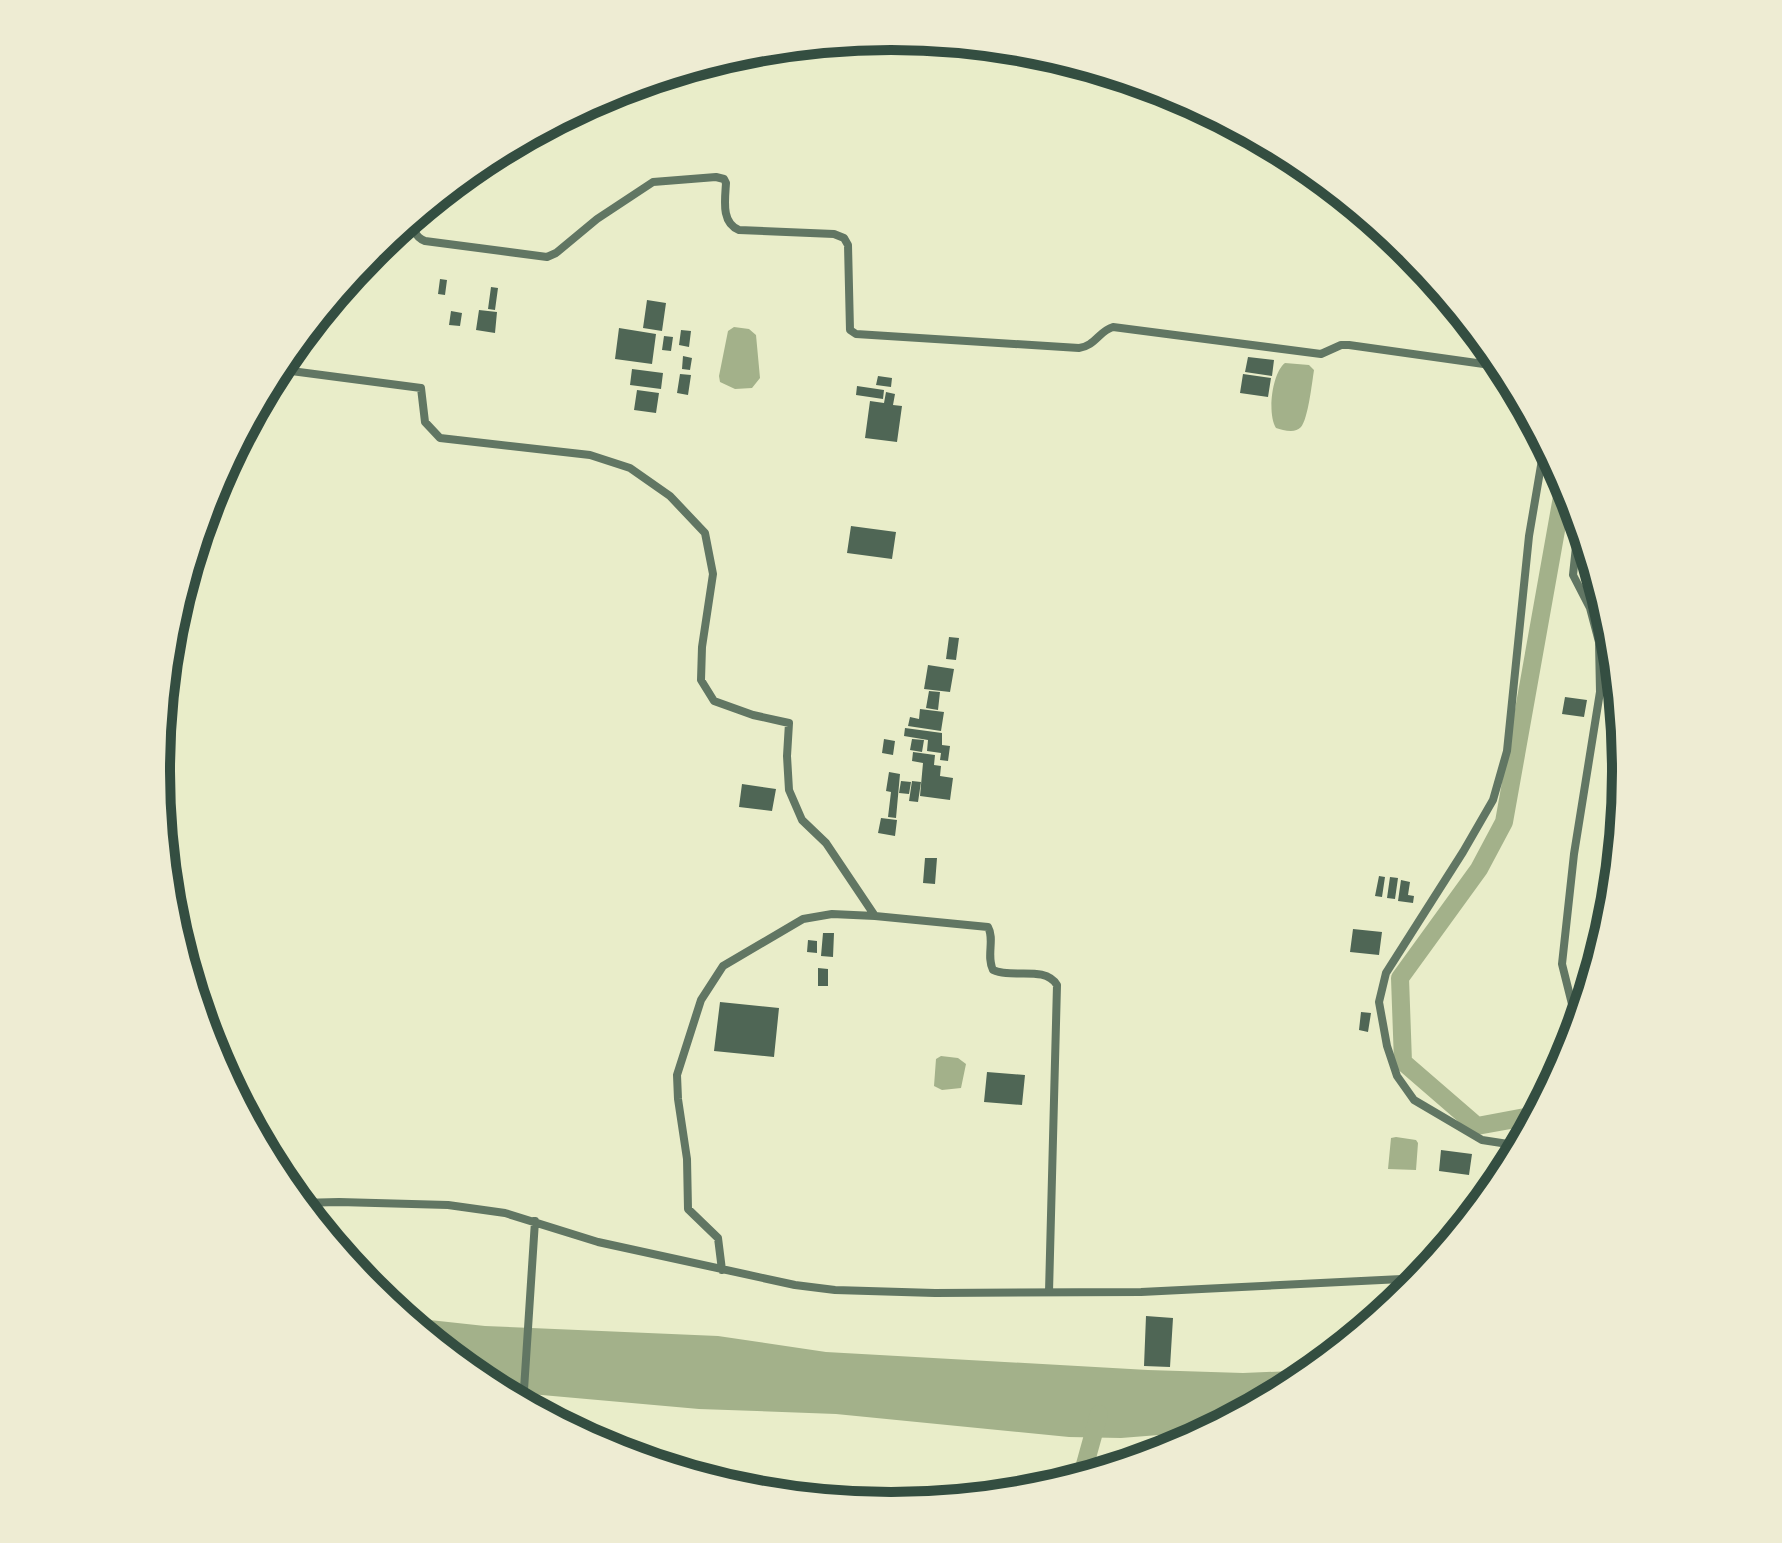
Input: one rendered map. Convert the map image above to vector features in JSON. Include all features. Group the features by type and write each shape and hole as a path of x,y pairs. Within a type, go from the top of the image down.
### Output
{"street":[{"path":"414,230 418,238 425,241 547,257 653,182 720,178 726,183 727,221 731,227 739,230 834,234 844,238 848,245 850,330 856,334 1079,348 1091,345 1113,327 1321,354 1341,345 1349,345 1486,364"},
{"path":"291,371 421,388 425,422 440,438 590,455 630,468 670,496 705,533 713,574 702,647 701,680 714,701 753,715 789,723 789,790 802,820 826,843 875,916"},
{"path":"1508,1144 1482,1140 1414,1100 1397,1076 1379,1002 1386,973 1493,800 1507,751 1529,536 1542,460"},
{"path":"1573,1007 1562,964 1574,854 1600,692 1599,642 1590,608 1573,575 1576,546"},
{"path":"722,1270 718,1238 688,1209 687,1159 678,1099 677,1075 701,1000 723,966 803,919 832,914 875,916 988,927 991,935 989,960 993,970 1008,974 1046,975 1053,978 1057,985 1049,1292"},
{"path":"313,1203 448,1205 535,1221 598,1242 722,1270 835,1290 935,1293 1170,1291 1404,1279"},
{"path":"524,1392 535,1221"}],"shaded area":[{"path":"734,327 749,329 756,335 760,378 752,388 735,389 720,382 728,331"},
{"path":"1285,363 1309,365 1314,370 1303,423 1292,431 1276,428 1271,404 1277,375"},
{"path":"941,1056 958,1058 966,1064 961,1088 942,1090 934,1086 936,1059"},
{"path":"1391,1138 1418,1143 1416,1170 1388,1169"},
{"path":"421,1319 485,1326 718,1336 826,1352 1148,1370 1292,1371 1210,1419 1177,1434 1121,1438 1069,1437 836,1414 699,1409 526,1394 490,1371"}],"building":[{"path":"440,279 447,280 445,295 438,294"},
{"path":"491,287 498,288 495,310 488,309"},
{"path":"647,300 666,303 662,331 643,328"},
{"path":"479,310 497,312 495,333 476,330"},
{"path":"451,311 462,313 460,326 449,325"},
{"path":"619,328 656,334 652,364 615,359"},
{"path":"681,330 691,331 689,347 679,345"},
{"path":"664,336 673,337 671,351 662,350"},
{"path":"683,356 692,358 690,370 682,369"},
{"path":"1248,357 1274,360 1272,376 1245,372"},
{"path":"632,369 663,373 661,389 630,385"},
{"path":"680,374 691,375 688,395 677,393"},
{"path":"1243,374 1271,378 1268,397 1240,393"},
{"path":"878,376 892,378 891,387 876,385"},
{"path":"857,386 884,390 883,399 856,395"},
{"path":"637,390 659,393 656,413 634,410"},
{"path":"886,392 895,394 893,405 902,406 897,442 865,438 870,401 884,403"},
{"path":"851,526 896,532 892,559 847,553"},
{"path":"949,637 959,638 956,660 946,659"},
{"path":"928,665 954,669 950,692 924,689"},
{"path":"929,691 940,692 938,710 926,708"},
{"path":"1565,697 1587,700 1584,717 1562,714"},
{"path":"920,709 944,712 941,731 908,726 910,717 919,719"},
{"path":"905,728 942,733 942,745 950,746 948,761 940,760 941,753 927,751 928,740 904,736"},
{"path":"884,739 895,741 893,755 882,753"},
{"path":"912,739 924,740 922,752 910,750"},
{"path":"913,752 935,755 934,765 941,766 940,776 953,778 950,800 920,796 923,763 912,761"},
{"path":"889,772 900,774 896,818 888,817 891,792 886,791"},
{"path":"901,781 911,782 909,794 899,793"},
{"path":"912,781 921,782 918,802 909,801"},
{"path":"742,784 776,789 772,811 739,807"},
{"path":"881,818 897,820 895,836 878,833"},
{"path":"925,858 937,858 935,884 923,883"},
{"path":"1379,876 1385,877 1382,897 1375,896"},
{"path":"1390,877 1398,878 1395,899 1387,898"},
{"path":"1401,880 1410,882 1408,895 1414,896 1413,903 1398,901"},
{"path":"1353,929 1382,932 1379,955 1350,952"},
{"path":"823,933 834,933 833,957 821,956"},
{"path":"808,940 817,941 817,953 807,952"},
{"path":"818,968 828,969 828,986 818,986"},
{"path":"720,1002 779,1008 774,1057 714,1051"},
{"path":"1361,1012 1371,1013 1368,1032 1359,1030"},
{"path":"987,1072 1025,1075 1022,1105 984,1102"},
{"path":"1441,1150 1472,1154 1469,1175 1439,1171"},
{"path":"1146,1316 1173,1318 1170,1367 1144,1366"}],"waterway":[{"path":"1524,1117 1477,1126 1403,1062 1400,978 1479,869 1504,822 1561,503"},
{"path":"1085,1466 1099,1414"}]}
